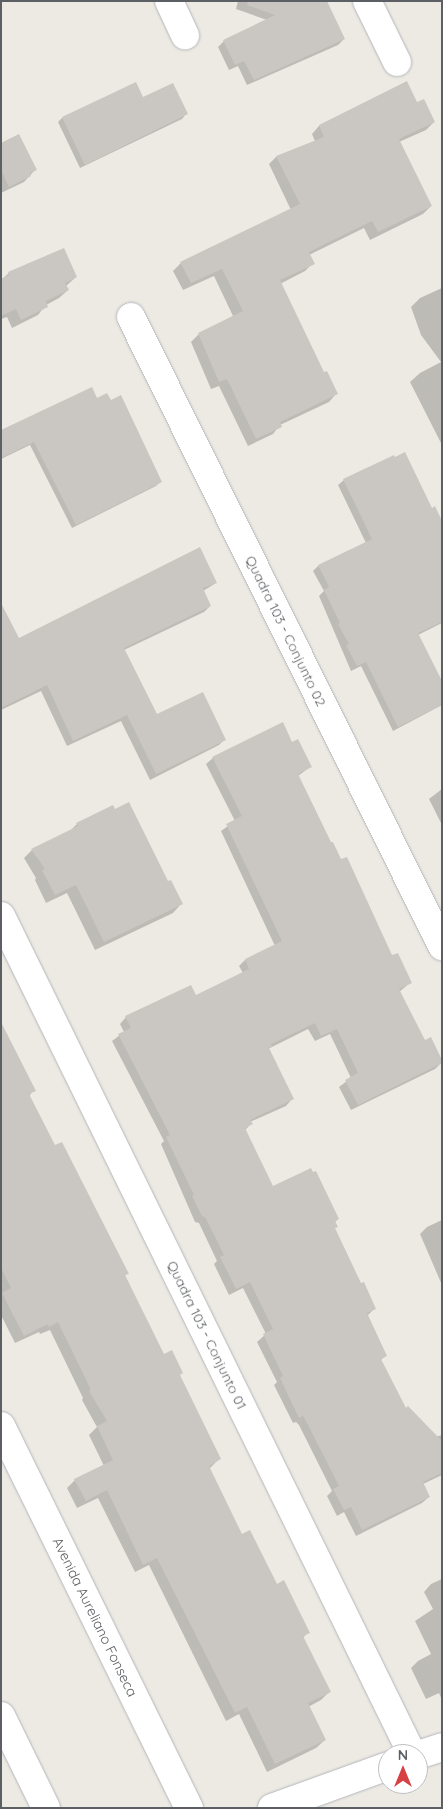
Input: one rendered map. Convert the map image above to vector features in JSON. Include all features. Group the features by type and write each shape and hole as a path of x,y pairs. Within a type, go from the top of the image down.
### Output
{"street":[{"path":"168,1 185,35"},
{"path":"367,1 397,62"},
{"name":"Quadra 103 - Conjunto 02","path":"131,317 442,946"},
{"name":"Quadra 103 - Conjunto 01","path":"1,916 407,1744"},
{"name":"Avenida Aureliano Fonseca","path":"1,1426 189,1808"},
{"path":"1,1716 46,1808"},
{"path":"428,1752 442,1747"},
{"path":"272,1808 378,1770"}],"building":[{"path":"248,1 327,1 345,39 254,80 244,61 235,65 223,40 275,15 247,5"},
{"path":"407,81 417,102 424,99 435,122 399,139 432,206 378,232 372,221 309,252 315,264 280,280 324,372 327,371 338,394 280,422 282,427 256,439 227,379 219,382 198,333 243,311 222,269 191,283 180,262 300,204 276,156 324,137 319,125"},
{"path":"136,82 143,97 173,83 188,114 85,165 62,117"},
{"path":"19,134 37,170 30,173 31,176 9,187 1,170 1,143"},
{"path":"64,248 77,277 65,283 69,290 46,301 48,307 21,320 16,309 1,316 1,279 9,275 8,272"},
{"path":"92,387 97,398 107,393 111,400 121,395 162,482 76,525 34,442 1,458 1,430"},
{"path":"405,452 432,508 435,506 442,521 442,622 418,633 442,681 442,705 398,727 366,662 357,666 346,645 349,644 338,624 340,623 324,590 329,587 318,565 372,539 343,479 394,455 395,457"},
{"path":"200,547 217,583 203,588 211,606 124,648 157,714 203,692 226,740 156,774 127,715 73,741 47,685 1,708 1,603 19,638"},
{"path":"283,722 292,742 298,739 312,767 298,774 331,842 333,842 341,859 347,857 392,955 398,953 412,983 399,989 425,1040 431,1037 442,1060 442,1063 358,1105 345,1080 358,1073 337,1029 321,1036 315,1023 271,1044 272,1047 269,1048 294,1099 250,1120 253,1124 245,1128 273,1186 311,1168 313,1172 316,1171 339,1219 335,1221 338,1227 335,1228 361,1283 364,1282 376,1309 367,1313 387,1356 381,1359 406,1408 408,1406 442,1441 442,1473 423,1482 430,1497 362,1530 351,1507 344,1510 333,1489 339,1486 305,1419 303,1416 299,1418 280,1378 283,1376 263,1334 273,1329 250,1282 236,1289 220,1257 224,1255 192,1196 194,1195 166,1137 170,1135 118,1034 131,1028 125,1016 191,985 196,995 249,969 245,959 282,941 226,824 242,816 212,757"},
{"path":"129,802 168,881 171,880 183,904 104,942 76,885 55,895 42,870 45,869 31,849 78,826 76,823 113,805 115,809"},
{"path":"1,1022 36,1091 29,1094 55,1145 62,1142 129,1274 125,1275 164,1354 172,1350 183,1373 180,1375 221,1459 209,1466 242,1534 250,1530 277,1584 284,1580 310,1633 303,1636 331,1692 308,1703 326,1740 275,1764 247,1707 235,1713 157,1558 143,1565 107,1490 86,1501 74,1479 113,1460 97,1426 107,1421 89,1391 91,1390 58,1322 49,1327 48,1324 24,1336 2,1293 11,1288 1,1268"}]}
